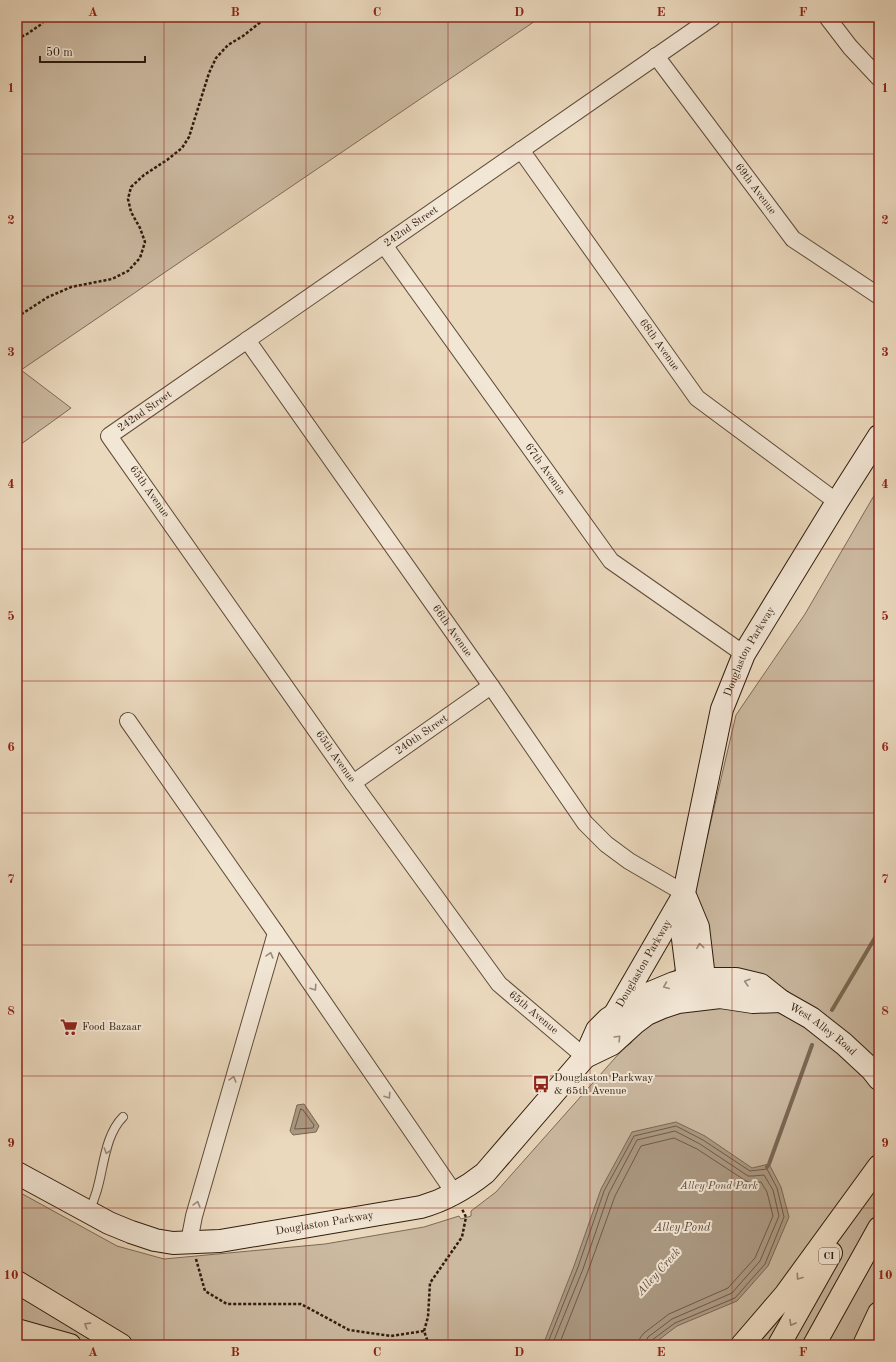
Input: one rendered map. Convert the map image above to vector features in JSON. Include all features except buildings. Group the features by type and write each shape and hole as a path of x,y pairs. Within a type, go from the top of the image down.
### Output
{"highway":[{"path":"742,1345 786,1295 879,1166"},
{"name":"CI","path":"779,1345 879,1166"},
{"path":"814,1345 879,1228"},
{"path":"823,1345 879,1234"},
{"path":"17,1282 121,1345"},
{"path":"864,1345 879,1313"},
{"path":"17,1330 70,1345"}],"main road":[{"name":"Douglaston Parkway","path":"615,1013 684,893 722,709 744,654 879,436"},
{"path":"684,893 698,927 696,989"},
{"name":"West Alley Road","path":"696,989 736,979 761,986 780,1001 811,1018 844,1044 872,1070 879,1079"},
{"name":"Douglaston Parkway","path":"17,1173 89,1213 131,1232 155,1240 173,1243 220,1241 421,1207 455,1194 469,1186 485,1173 585,1057 597,1030 615,1013 648,994 674,983 696,989"},
{"name":"Douglaston Parkway","path":"585,1057 612,1044 647,1014 696,989"}],"street":[{"name":"242nd Street","path":"109,436 713,17"},
{"path":"827,17 850,47 879,78"},
{"name":"69th Avenue","path":"656,56 793,239 879,296"},
{"name":"68th Avenue","path":"521,150 697,398 837,502"},
{"name":"67th Avenue","path":"384,245 611,561 744,654"},
{"name":"66th Avenue","path":"247,340 491,686 585,823 606,844 629,861 684,893"},
{"name":"65th Avenue","path":"109,436 353,783 499,984 585,1057"},
{"name":"240th Street","path":"353,783 491,686"},
{"path":"128,721 455,1194"},
{"path":"189,1242 194,1216 276,933"}],"lane":[{"path":"89,1213 97,1190 105,1156 116,1124 123,1117"}],"path":[{"path":"17,317 48,296 71,287 112,279 128,271 140,258 144,242 140,228 131,212 128,199 131,187 144,175 182,148 189,137 216,58 228,45 243,36 267,17"},
{"path":"17,38 27,34 43,23"},
{"path":"429,1345 424,1331 428,1317 430,1283 462,1237 466,1217 455,1194"},
{"path":"189,1242 205,1291 226,1304 300,1304 349,1330 391,1336 424,1331"}],"green space":[{"path":"17,17 541,17 21,370 71,408 17,447"},
{"name":"Alley Pond Park","path":"879,487 879,1345 17,1345 17,1191 117,1246 164,1259 325,1244 424,1227 459,1216 461,1219 471,1216 471,1211 496,1192 623,1049 631,1043 677,966 736,715 805,614"}],"water":[{"path":"304,1104 319,1126 316,1132 293,1135 290,1131 297,1105"},
{"name":"Alley Pond","path":"676,1122 705,1136 752,1168 769,1164 781,1187 789,1217 768,1266 737,1301 677,1326 652,1345 543,1345 574,1266 601,1189 632,1132"}],"waterway":[{"name":"Alley Creek","path":"832,1010 879,931"},
{"name":"Alley Creek","path":"767,1167 812,1045"}],"place":[{"name":"Food Bazaar","path":"69,1027"},
{"name":"Douglaston Parkway & 65th Avenue","path":"541,1084"}]}
